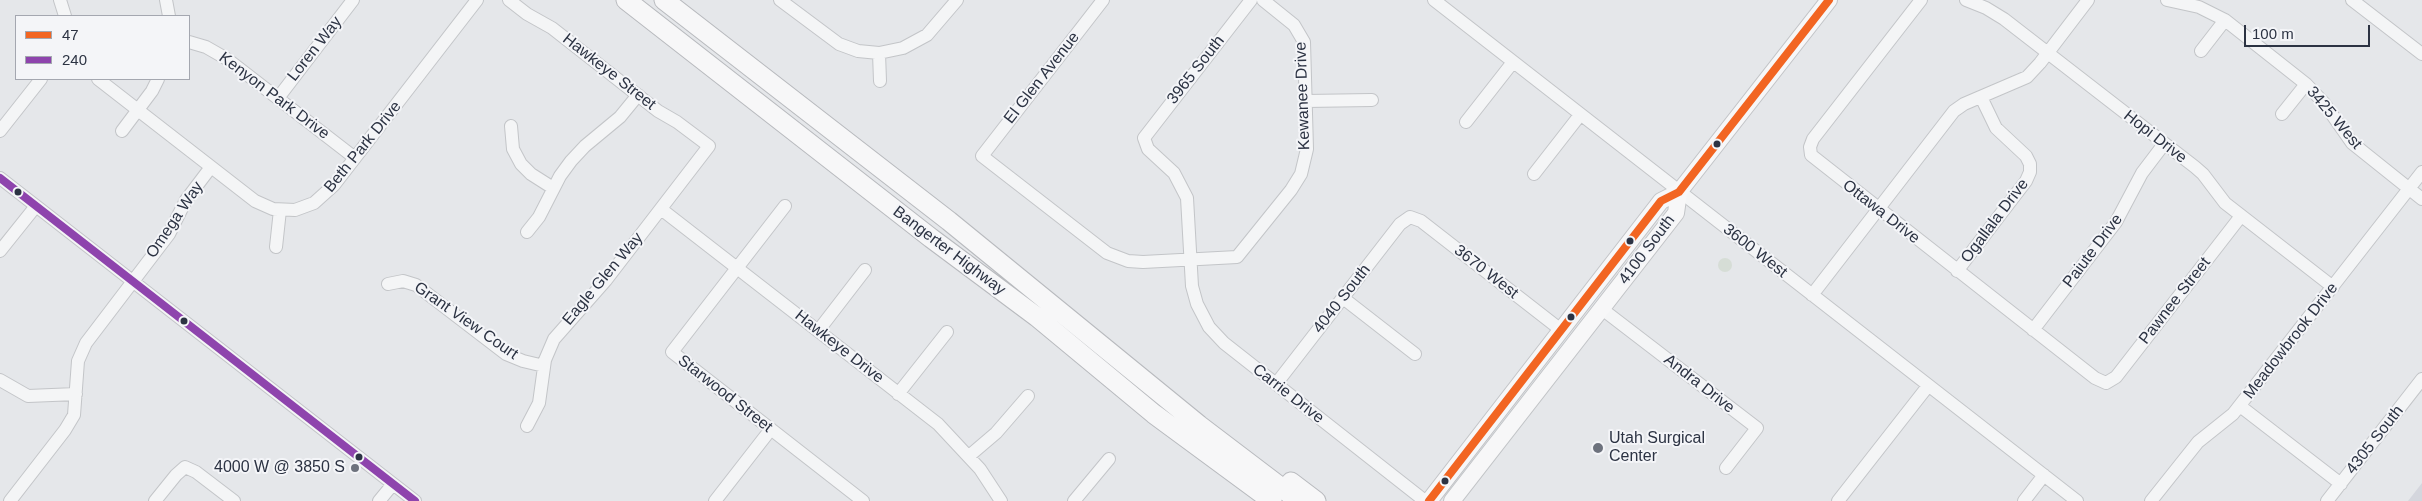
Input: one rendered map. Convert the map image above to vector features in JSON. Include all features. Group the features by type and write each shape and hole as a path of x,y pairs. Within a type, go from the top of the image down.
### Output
{"highway":[{"name":"Bangerter Highway","path":"626,0 938,244 1037,317 1154,414 1272,501"},
{"name":"Bangerter Highway","path":"664,0 949,221 1199,425 1299,501"},
{"path":"1037,317 1054,321 1176,418 1218,431 1244,446 1316,501"}],"main road":[{"path":"1680,192 1829,0"},
{"name":"4100 South","path":"1427,501 1661,201 1680,192"},
{"name":"4100 South","path":"1452,501 1676,213 1680,192"},
{"path":"1468,501 1498,461 1517,403 1522,394 1591,306 1603,276"}],"street":[{"path":"60,0 65,15"},
{"path":"166,0 169,15"},
{"name":"Loren Way","path":"278,98 353,0"},
{"name":"Beth Park Drive","path":"99,80 255,201 267,207 280,210 301,208 320,199 334,185 477,0"},
{"name":"Hawkeye Street","path":"508,0 527,14 552,28 638,95 709,146"},
{"path":"780,0 840,44 858,51 879,53 903,48 927,35 957,0"},
{"name":"El Glen Avenue","path":"982,156 1103,0"},
{"name":"3965 South","path":"1144,142 1148,130 1251,0"},
{"name":"Kewanee Drive","path":"982,156 1114,256 1135,262 1232,259 1239,256 1295,184 1306,155 1306,101 1302,37 1291,22 1263,0"},
{"name":"3600 West","path":"1434,0 2077,501"},
{"name":"Ottawa Drive","path":"1921,0 1813,139 1810,147 1814,159 2095,378 2106,383"},
{"name":"Hopi Drive","path":"1966,0 1998,15 2203,174 2221,200 2333,287"},
{"path":"1812,295 1954,111 1964,104 2027,77 2048,53 2088,0"},
{"name":"3425 West","path":"2167,0 2199,6 2225,20 2306,84 2324,103 2352,143 2422,199"},
{"path":"2352,0 2422,54"},
{"path":"2201,51 2225,20"},
{"name":"Kenyon Park Drive","path":"190,42 220,54 355,158"},
{"path":"879,53 880,81"},
{"path":"1466,122 1513,62"},
{"path":"0,131 40,80"},
{"path":"122,131 157,80"},
{"path":"2282,114 2306,84"},
{"path":"527,232 539,217 553,188 578,153 616,121 638,95"},
{"name":"Ogallala Drive","path":"1957,271 2026,181 2030,172 2026,156 1996,128 1981,97"},
{"path":"1306,101 1372,100"},
{"path":"1534,174 1580,114"},
{"path":"511,126 513,146 518,160 531,174 553,188"},
{"name":"Carrie Drive","path":"1144,142 1148,149 1174,173 1184,191 1189,213 1194,295 1200,312 1209,327 1224,343 1427,501"},
{"name":"Paiute Drive","path":"2033,330 2116,222 2138,180 2164,144"},
{"name":"Eagle Glen Way","path":"527,426 541,395 548,350 560,329 597,290 709,146"},
{"name":"Omega Way","path":"10,501 70,423 76,408 78,361 86,343 169,234 186,200 211,168"},
{"name":"Meadowbrook Drive","path":"2151,501 2198,442 2225,422 2240,406 2422,172"},
{"path":"0,178 415,501"},
{"path":"0,251 36,206"},
{"path":"737,268 785,206"},
{"name":"Hawkeye Drive","path":"661,209 942,428 969,456 1001,501"},
{"path":"276,247 280,210"},
{"name":"Pawnee Street","path":"2106,383 2116,377 2241,216"},
{"name":"4040 South","path":"1276,384 1400,224 1410,217"},
{"name":"3670 West","path":"1410,217 1421,221 1561,330"},
{"name":"Starwood Street","path":"737,268 672,352 863,501"},
{"path":"818,331 865,270"},
{"name":"Grant View Court","path":"388,284 403,281 416,285 506,354 523,361 544,366"},
{"path":"1343,298 1415,354"},
{"name":"Andra Drive","path":"1602,309 1757,428 1726,468"},
{"path":"898,394 947,332"},
{"path":"0,380 28,396 76,394"},
{"name":"4305 South","path":"2327,501 2422,380"},
{"path":"1838,501 1928,386"},
{"path":"969,456 996,433 1028,396"},
{"path":"2240,406 2341,484"},
{"path":"714,501 771,429"},
{"path":"1074,501 1109,459"},
{"path":"155,501 176,475 186,466 234,501"},
{"path":"2024,501 2044,475"},
{"path":"379,501 393,484"}],"shaded area":[{"path":"1725,258 1730,260 1732,265 1730,270 1725,272 1720,270 1718,265 1720,260"},
{"path":"2422,483 2422,501 2408,501"}],"transit line":[{"name":"47","path":"1429,501 1661,201 1679,192 1829,0"},
{"name":"240","path":"0,178 415,501"}],"place":[{"name":"Utah Surgical Center","path":"1598,448"},
{"name":"4000 W @ 3850 S","path":"355,468"}]}
